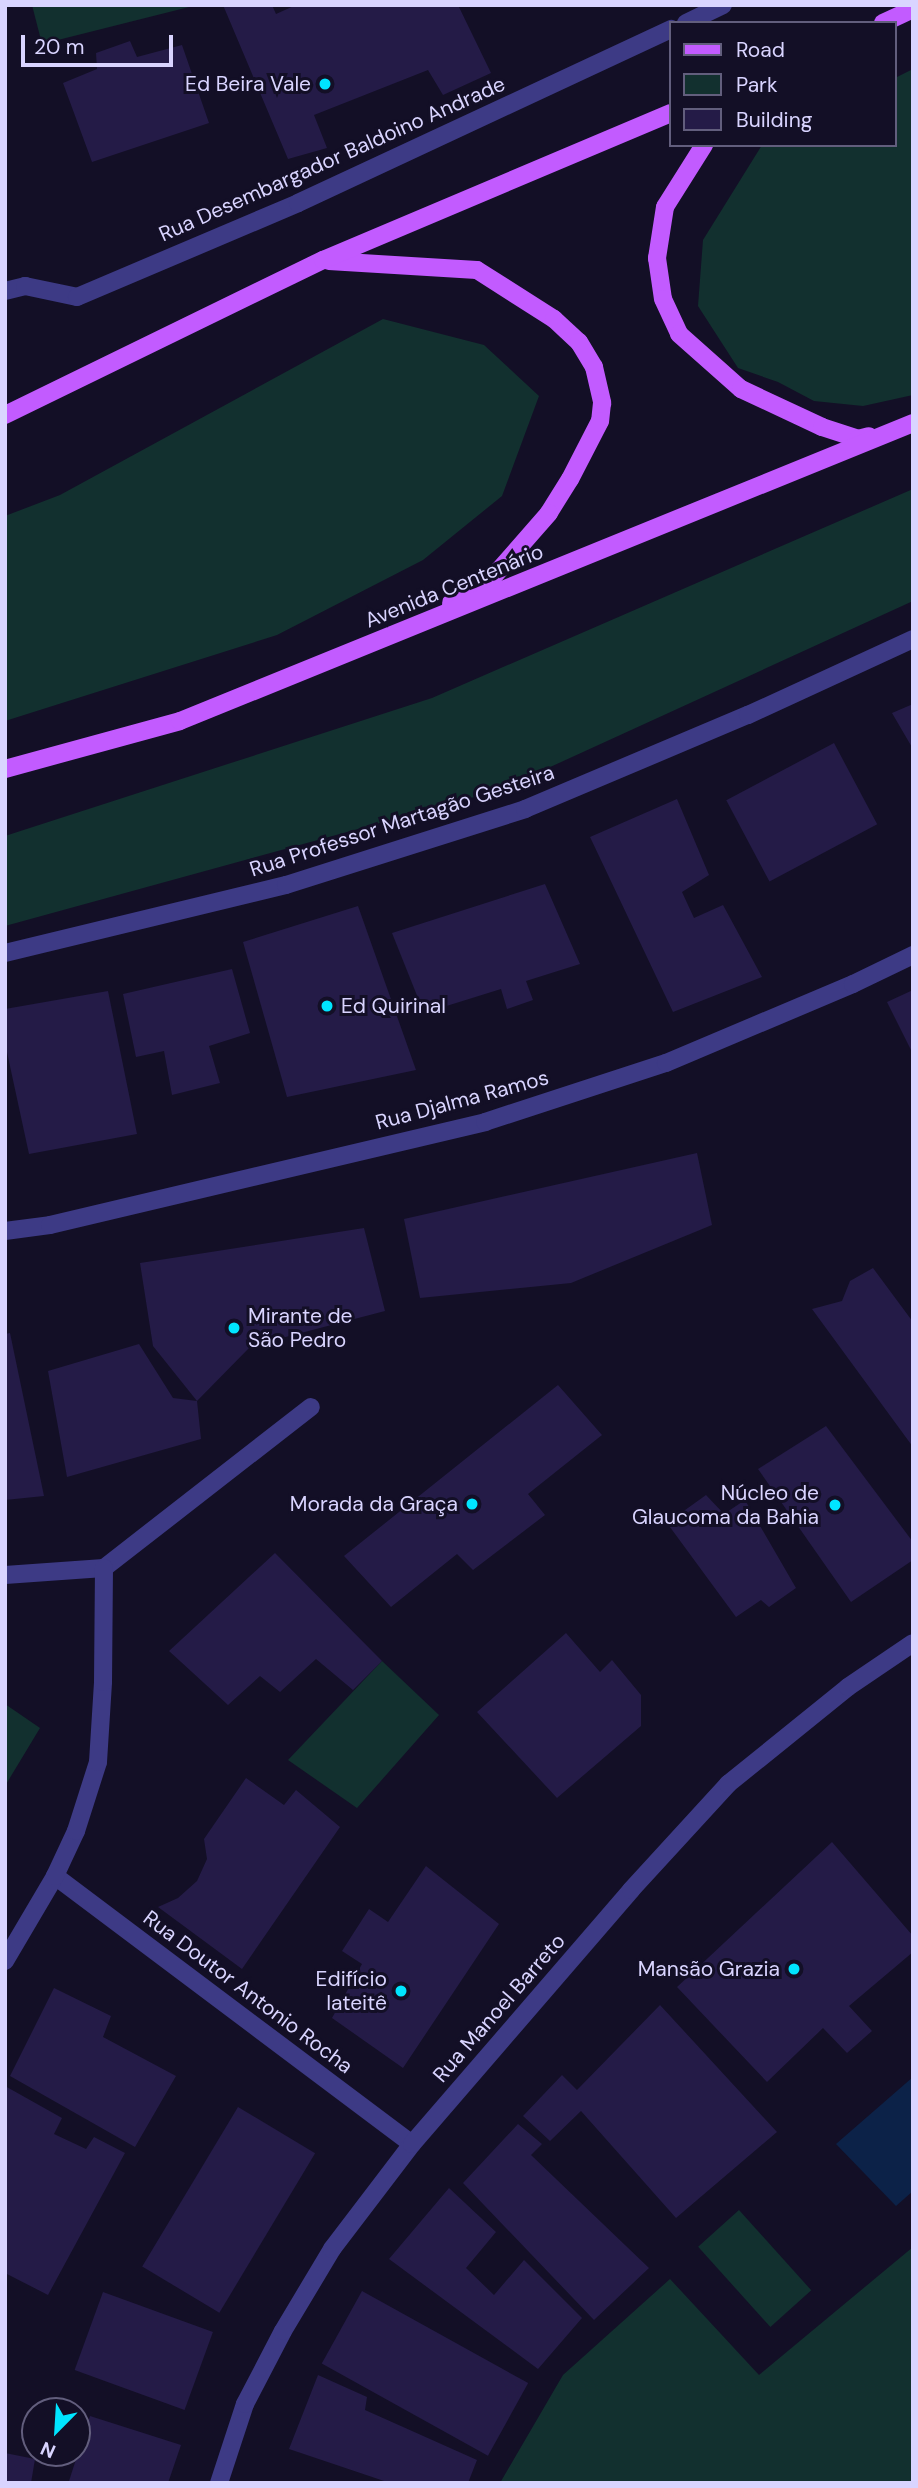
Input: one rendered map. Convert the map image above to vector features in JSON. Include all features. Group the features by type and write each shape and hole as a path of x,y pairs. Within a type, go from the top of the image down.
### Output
{"main road":[{"path":"887,21 913,9"},
{"path":"5,415 323,260 670,113"},
{"path":"703,147 665,207 657,258 663,299 679,334 741,389 822,427 858,439 909,424"},
{"path":"323,260 477,270 554,319 579,342 594,367 602,403 600,421 592,438 549,513 492,578 400,634"},
{"name":"Avenida Centenário","path":"5,769 180,721 400,634 909,424"}],"street":[{"path":"690,21 723,5"},
{"name":"Rua Desembargador Baldoino Andrade","path":"5,290 25,286 77,297 298,203 670,29"},
{"name":"Rua Professor Martagão Gesteira","path":"5,953 286,885 525,809 748,715 913,639"},
{"name":"Rua Djalma Ramos","path":"5,1231 50,1225 485,1122 666,1063 853,984 913,955"},
{"path":"5,1576 104,1569 311,1407"},
{"path":"5,1961 55,1876 76,1831 98,1762 103,1682 104,1569"},
{"name":"Rua Manoel Barreto","path":"219,2483 245,2404 283,2331 332,2249 412,2144 631,1890 728,1784 848,1687 913,1643"},
{"name":"Rua Doutor Antonio Rocha","path":"55,1876 412,2144"}],"green space":[{"path":"32,5 189,5 189,7 42,44"},
{"path":"913,69 913,395 863,406 814,401 778,382 738,368 698,306 703,240 761,147 897,147 897,77"},
{"path":"383,319 484,345 539,396 502,496 423,560 277,635 5,721 5,516 60,495"},
{"path":"913,489 913,601 500,790 5,926 5,836 432,698"},
{"path":"382,1661 439,1715 357,1808 288,1760"},
{"path":"5,1704 40,1728 5,1786"},
{"path":"739,2210 811,2290 770,2327 698,2247"},
{"path":"913,2247 913,2483 500,2483 563,2375 670,2279 759,2375"}],"water":[{"path":"913,2077 913,2191 896,2206 836,2144"}],"building":[{"name":"Ed Beira Vale","path":"223,5 272,5 276,14 296,5 458,5 491,73 443,95 428,70 314,115 327,148 288,159"},
{"path":"130,41 137,57 182,45 209,123 92,162 63,83 97,69 96,53"},
{"path":"913,704 913,749 892,713"},
{"path":"834,743 877,824 769,882 726,800"},
{"path":"677,799 709,875 682,892 694,918 723,905 762,977 673,1012 590,837"},
{"path":"545,884 580,964 526,981 533,1000 507,1009 501,989 424,1013 392,933"},
{"name":"Ed Quirinal","path":"358,906 416,1070 287,1097 243,942"},
{"path":"232,969 250,1033 209,1046 220,1083 172,1095 164,1051 136,1057 123,994"},
{"path":"913,990 913,1054 887,1002"},
{"path":"108,991 137,1134 29,1154 5,1043 5,1009"},
{"path":"697,1153 712,1225 571,1283 420,1298 404,1219"},
{"name":"Mirante de São Pedro","path":"364,1228 385,1311 251,1346 197,1401 153,1346 140,1263"},
{"path":"873,1268 913,1322 913,1447 812,1309 842,1301 850,1281"},
{"path":"10,1333 44,1496 5,1500 5,1334"},
{"path":"139,1344 173,1398 197,1401 201,1439 67,1477 48,1371"},
{"name":"Morada da Graça","path":"558,1385 602,1435 528,1494 545,1515 473,1570 457,1554 391,1607 344,1556"},
{"name":"Núcleo de Glaucoma da Bahia","path":"826,1426 913,1542 913,1560 851,1602 758,1469"},
{"path":"706,1495 724,1514 745,1500 796,1588 769,1607 761,1600 736,1617 667,1523"},
{"path":"275,1553 382,1661 353,1690 316,1659 280,1692 260,1676 228,1705 169,1651"},
{"path":"566,1633 600,1672 612,1660 641,1695 641,1726 557,1798 477,1712"},
{"path":"246,1778 284,1805 296,1790 340,1827 242,1969 158,1907 178,1898 197,1881 207,1859 204,1839"},
{"name":"Mansão Grazia","path":"832,1842 913,1936 913,1952 849,2006 872,2031 847,2053 823,2028 767,2082 677,1987"},
{"name":"Edifício Iateitê","path":"426,1866 499,1924 403,2068 332,2018 362,1964 342,1951 369,1909 388,1922"},
{"path":"54,1988 111,2016 103,2037 176,2076 135,2147 10,2076"},
{"path":"660,2005 777,2132 676,2218 581,2111 550,2141 523,2116 562,2075 577,2090"},
{"path":"5,2086 62,2118 54,2134 86,2149 94,2137 125,2153 48,2295 5,2273"},
{"path":"238,2107 315,2153 219,2313 142,2266"},
{"path":"518,2124 542,2144 531,2155 649,2268 594,2320 463,2183"},
{"path":"449,2188 496,2232 466,2268 494,2295 524,2260 582,2318 538,2369 389,2259"},
{"path":"362,2291 528,2383 488,2456 322,2364"},
{"path":"103,2292 213,2332 185,2410 75,2370"},
{"path":"318,2375 367,2397 365,2410 477,2460 468,2483 390,2483 289,2449"},
{"path":"91,2416 181,2445 168,2483 69,2481 74,2467 91,2467"},
{"path":"5,2453 21,2456 21,2467 34,2467 31,2483 5,2483"}],"place":[{"name":"Ed Beira Vale","path":"325,84"},
{"name":"Ed Quirinal","path":"327,1006"},
{"name":"Mirante de São Pedro","path":"234,1328"},
{"name":"Morada da Graça","path":"472,1504"},
{"name":"Núcleo de Glaucoma da Bahia","path":"835,1505"},
{"name":"Mansão Grazia","path":"794,1969"},
{"name":"Edifício Iateitê","path":"401,1991"}]}
